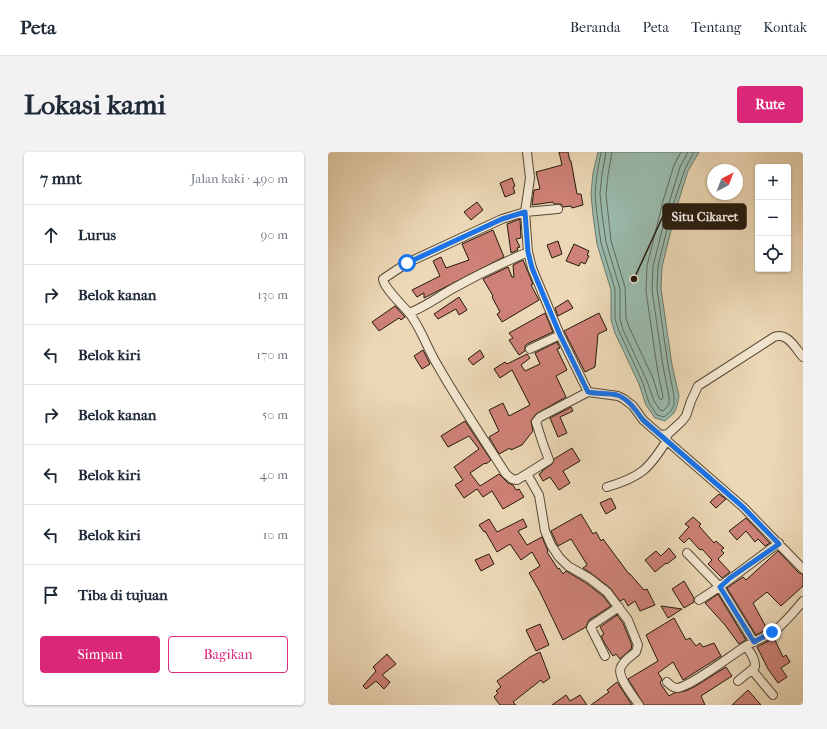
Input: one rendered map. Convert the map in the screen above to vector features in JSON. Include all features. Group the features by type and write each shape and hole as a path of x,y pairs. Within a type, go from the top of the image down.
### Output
{"street":[{"path":"528,152 530,178 525,212 528,252 532,268 560,335 588,392"},
{"path":"558,209 525,212 502,219 407,263 386,276 384,279 384,282 423,333 433,358 451,389 506,474 512,479 517,480 549,460 540,437 536,422 538,419 588,392 618,396 632,406 643,420 743,507 803,569"},
{"path":"409,313 480,274 528,252"},
{"path":"530,349 560,335"},
{"path":"607,487 628,481 642,472 656,457 664,438 686,416 690,401 698,386 774,336 784,336 789,339 803,357"},
{"path":"528,474 539,496 545,531 551,546 568,566 589,578 607,592 628,620 638,645 636,652 629,657 620,668 620,675 639,705"},
{"path":"699,600 720,587 730,578 779,544"},
{"path":"687,553 720,587 754,642"},
{"path":"667,682 677,688 698,678 746,646 772,632 785,621 803,601"},
{"path":"605,656 591,628 592,625 619,607"},
{"path":"738,681 752,670 756,664 746,646"},
{"path":"752,670 773,695"}],"water":[{"path":"598,152 699,152 688,171 677,206 662,267 661,289 672,365 679,396 674,413 665,421 655,418 646,405 639,384 615,333 611,320 611,290 597,244 591,194 593,173"}],"building":[{"path":"559,152 568,152 577,194 581,194 583,205 572,208 571,206 563,207 561,204 554,204 553,202 532,205 534,190 540,189 536,172 562,165"},
{"path":"512,178 515,186 513,187 515,193 505,197 500,183"},
{"path":"477,202 483,210 471,220 464,212"},
{"path":"520,219 521,238 516,239 520,247 517,248 518,250 511,253 507,224"},
{"path":"493,230 504,257 424,298 424,293 417,297 412,290 440,276 433,261 441,257 446,268 469,260 462,244"},
{"path":"558,241 562,254 552,258 547,245"},
{"path":"574,244 589,251 587,255 589,256 585,264 581,262 579,266 566,261"},
{"path":"523,260 533,284 531,285 539,300 502,322 497,314 500,312 492,297 493,296 483,279 508,267 512,277 514,277 513,265"},
{"path":"459,297 467,310 459,315 456,309 438,319 434,314"},
{"path":"568,300 573,308 558,316 555,308"},
{"path":"395,306 405,317 401,320 399,318 379,331 372,322"},
{"path":"545,313 553,332 527,344 525,346 525,351 519,355 509,340 513,338 509,333"},
{"path":"599,313 607,330 598,334 595,367 585,372 564,331"},
{"path":"557,342 560,348 557,349 567,370 556,376 566,397 536,414 531,421 533,431 522,445 511,450 510,448 499,454 489,437 499,431 489,410 503,403 509,416 530,405 512,370 500,378 494,369 505,362 507,364 527,354 530,358 521,365 525,371 540,364 535,353"},
{"path":"423,350 430,364 422,369 414,356"},
{"path":"480,350 484,357 473,365 468,359"},
{"path":"571,407 573,411 560,417 567,433 558,437 550,418"},
{"path":"465,421 491,460 470,473 480,486 499,474 508,483 513,485 516,490 519,489 524,497 503,509 492,491 483,497 477,489 464,498 455,485 463,480 454,467 479,449 469,436 448,447 441,436"},
{"path":"572,448 580,461 563,471 570,483 559,490 550,477 543,481 539,474 552,464 554,459"},
{"path":"719,494 726,499 716,508 710,502"},
{"path":"611,498 616,508 606,514 600,503"},
{"path":"581,514 593,534 596,532 601,541 603,539 629,574 644,590 647,589 655,605 640,611 635,601 628,606 624,599 620,601 610,588 583,568 587,565 571,539 558,546 551,531"},
{"path":"693,517 701,524 699,526 714,543 716,541 724,548 721,550 724,553 718,559 730,572 722,578 708,564 712,560 702,549 700,550 689,538 684,543 679,538 689,527 685,524"},
{"path":"746,518 770,543 765,546 758,539 755,542 746,531 737,540 729,531"},
{"path":"489,519 497,532 523,519 527,527 518,531 527,545 542,537 548,551 547,552 563,574 566,571 586,583 603,596 611,606 589,620 586,627 563,640 540,592 529,573 540,566 532,552 521,560 510,544 497,552 485,531 484,532 479,525"},
{"path":"669,548 676,557 655,572 645,560 656,551 661,556"},
{"path":"778,551 799,573 803,574 803,586 781,606 767,592 753,603 767,629 756,635 727,588 743,577 746,580"},
{"path":"489,554 494,564 481,571 475,560"},
{"path":"684,581 694,598 694,602 684,608 672,589"},
{"path":"718,594 746,640 739,644 725,625 705,603"},
{"path":"661,606 682,609 668,618"},
{"path":"617,615 623,623 632,645 631,649 620,659 616,654 613,656 605,644 601,636 604,634 600,627"},
{"path":"674,618 686,640 690,638 696,646 700,643 703,647 714,643 721,656 683,680 673,662 658,673 662,679 660,683 669,696 694,687 726,667 732,676 701,696 705,705 644,705 628,679 658,661 646,635"},
{"path":"540,624 549,645 536,651 526,630"},
{"path":"774,638 783,657 786,655 790,662 781,668 787,677 778,683 768,669 757,647"},
{"path":"540,652 550,678 543,683 541,680 513,702 516,705 500,705 494,697 498,693 496,691 501,687 497,681 530,657"},
{"path":"387,654 396,664 382,675 390,682 384,689 376,681 366,689 363,686 376,671 373,667"},
{"path":"617,682 632,705 591,705 609,692 607,690"},
{"path":"748,690 761,705 732,705"},
{"path":"566,695 570,701 580,695 587,705 552,705"}],"place":[{"name":"Situ Cikaret","path":"634,279"}],"route":[{"path":"407,263 502,219 525,212 528,252 532,268 554,317 560,335 570,352 588,392 610,394 624,399 632,406 643,420 743,507 779,544 746,566 720,587 754,642 772,632"}]}
